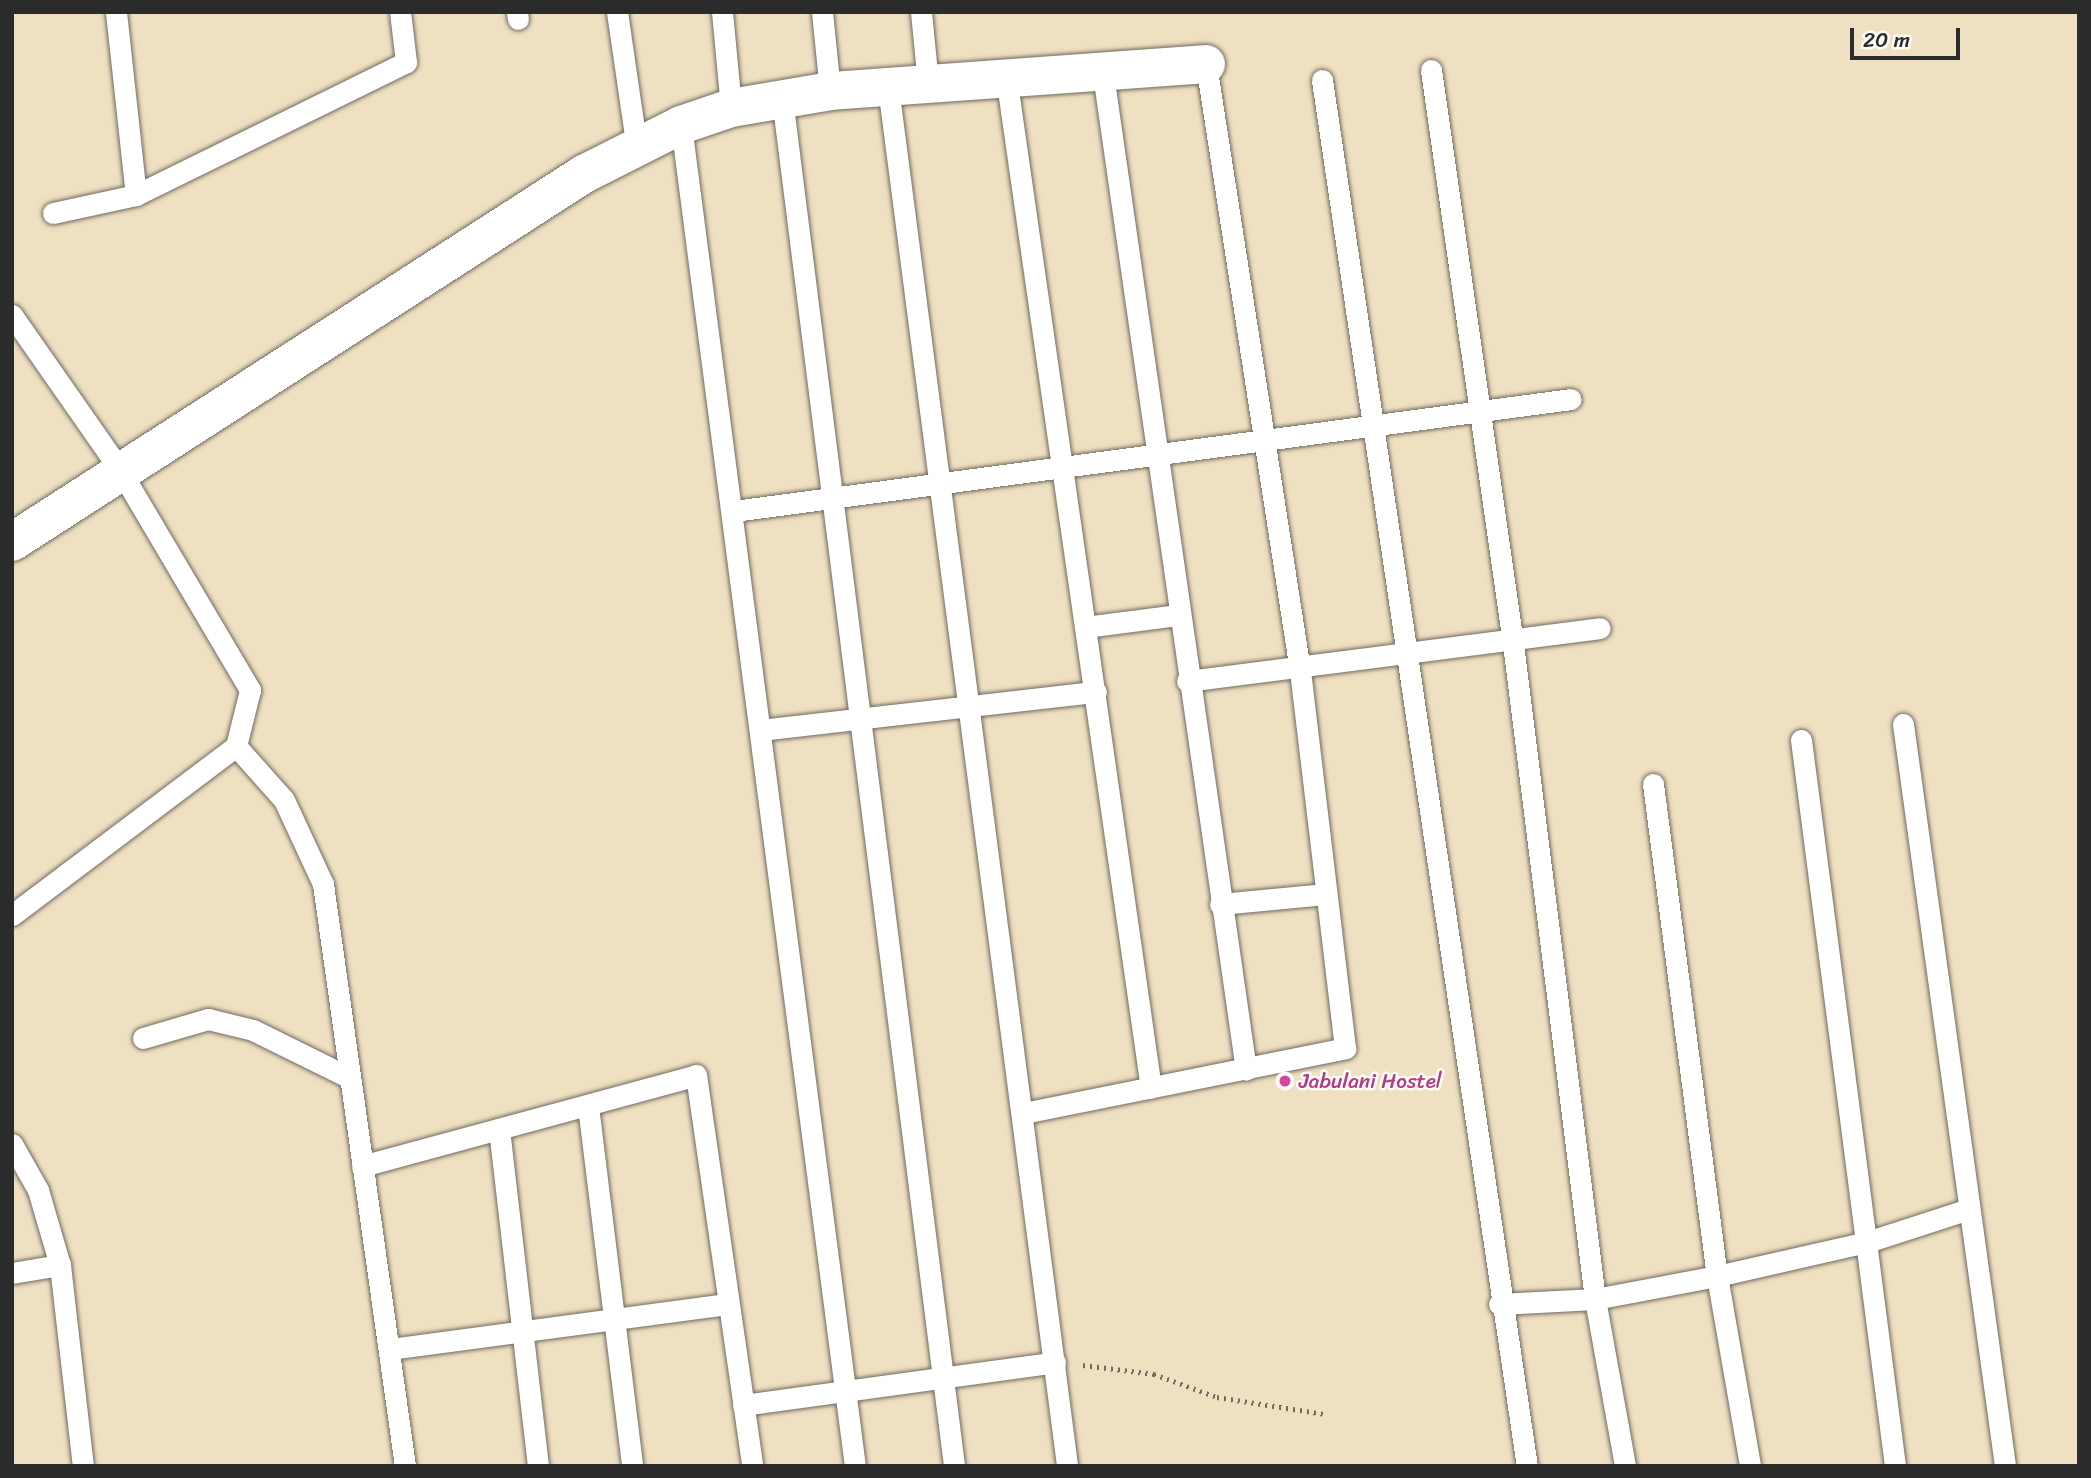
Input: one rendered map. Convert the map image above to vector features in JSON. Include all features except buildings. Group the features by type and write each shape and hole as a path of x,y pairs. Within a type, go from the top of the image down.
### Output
{"street":[{"path":"12,542 120,470 636,144 681,125 731,108 782,97 830,91 1102,66 1206,64"}],"lane":[{"path":"116,12 136,195"},
{"path":"53,212 136,195 405,62 400,12"},
{"path":"617,12 636,144"},
{"path":"722,12 731,108"},
{"path":"822,12 830,91"},
{"path":"920,12 928,84"},
{"path":"1024,1113 1345,1048 1299,664 1206,64"},
{"path":"1102,66 1187,681 1246,1070"},
{"path":"1431,70 1512,636 1595,1299 1625,1466"},
{"path":"1006,76 1058,468 1096,692 1151,1088"},
{"path":"1322,80 1377,426 1499,1304 1527,1466"},
{"path":"888,87 1024,1113 1067,1466"},
{"path":"782,97 832,496 863,715 954,1466"},
{"path":"681,125 734,511 855,1466"},
{"path":"12,315 120,470 250,690 236,746 12,915"},
{"path":"734,511 1058,468 1263,437 1377,426 1571,399"},
{"path":"1085,627 1178,615"},
{"path":"1187,681 1407,648 1600,628"},
{"path":"760,730 863,715 1096,692"},
{"path":"1903,724 2005,1466"},
{"path":"1801,740 1895,1466"},
{"path":"236,746 284,800 323,884 405,1466"},
{"path":"1653,784 1717,1276 1750,1466"},
{"path":"1220,904 1326,894"},
{"path":"143,1038 208,1019 253,1030 350,1078"},
{"path":"362,1166 588,1106 695,1074 752,1466"},
{"path":"588,1106 632,1466"},
{"path":"499,1129 538,1466"},
{"path":"12,1143 38,1190 61,1265 83,1466"},
{"path":"1499,1304 1595,1299 1717,1276 1867,1242 1969,1209"},
{"path":"12,1273 61,1265"},
{"path":"390,1349 728,1304"},
{"path":"743,1405 1055,1362"}],"path":[{"path":"1055,1362 1154,1374 1217,1397 1324,1414"}],"place":[{"name":"Jabulani Hostel","path":"1285,1081"}]}
